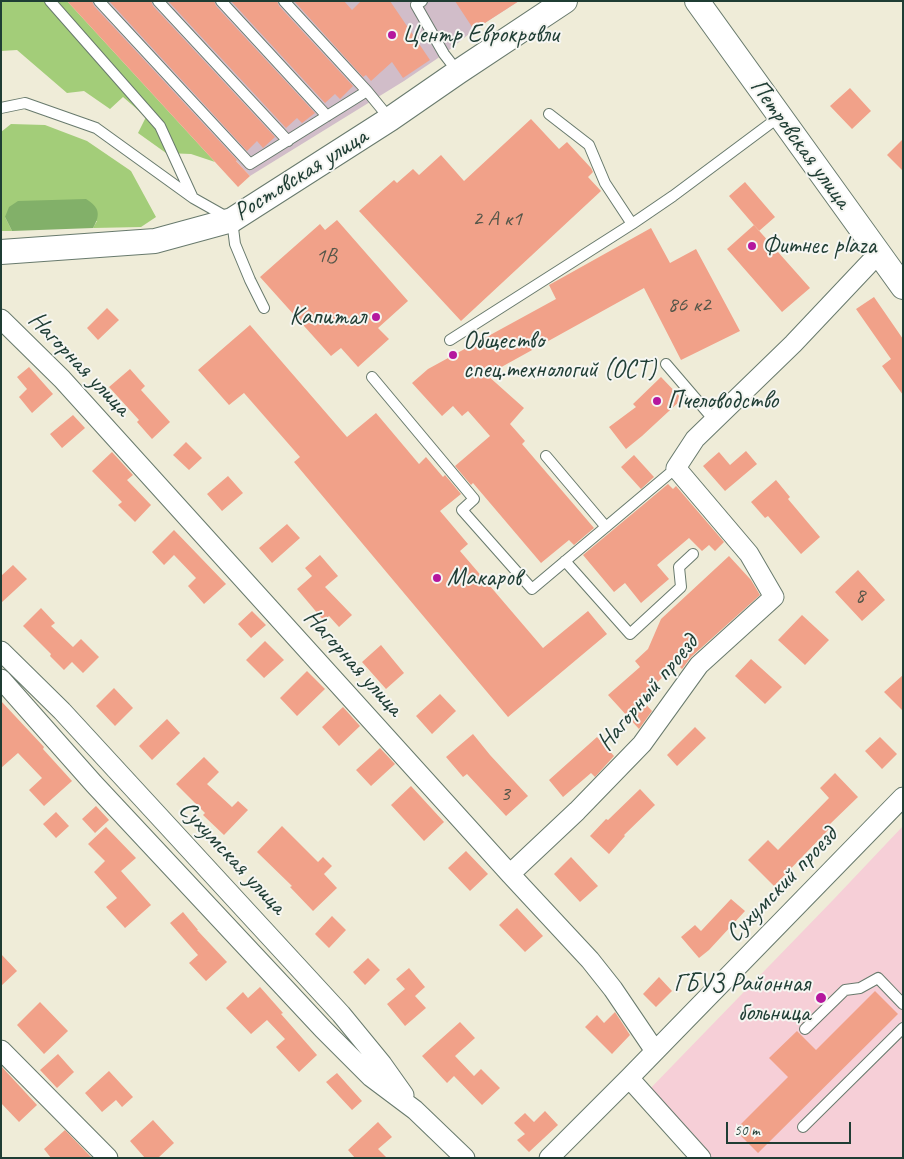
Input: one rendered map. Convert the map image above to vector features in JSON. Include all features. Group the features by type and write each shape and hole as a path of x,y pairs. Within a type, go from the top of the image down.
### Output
{"street":[{"name":"Ростовская улица","path":"1,252 155,241 232,220 390,119 566,1"},
{"name":"Петровская улица","path":"697,1 903,287"},
{"path":"676,468 695,439 793,344 878,254"},
{"name":"Нагорная улица","path":"1,319 62,380 590,960 613,989 655,1051"},
{"name":"Нагорный проезд","path":"510,874 577,811 642,744 699,665 774,597 749,554 676,468"},
{"name":"Сухумская улица","path":"1,651 62,711 341,1014 382,1064 415,1110"},
{"name":"Сухумская улица","path":"1,679 94,784 323,1030 371,1076 415,1110 465,1158"},
{"name":"Сухумский проезд","path":"549,1158 903,797"},
{"path":"1,1050 108,1158"},
{"path":"629,1078 701,1158"}],"lane":[{"path":"50,1 160,126 193,198"},
{"path":"99,1 250,164 367,91"},
{"path":"158,1 288,141"},
{"path":"221,1 327,116"},
{"path":"284,1 367,91 390,119"},
{"path":"422,1 416,5 444,54 458,72"},
{"path":"1,100 25,103 96,128 193,198 232,220 235,244 264,308"},
{"path":"1,108 25,103"},
{"path":"549,114 588,145 605,183 632,224"},
{"path":"450,340 632,224 779,117"},
{"path":"666,364 714,420"},
{"path":"372,376 474,499 462,510 532,589 676,468"},
{"path":"546,456 606,527"},
{"path":"565,561 630,634 681,587 679,567 693,554"},
{"path":"805,1029 845,990 860,988 878,978 903,1004"},
{"path":"803,1127 903,1028"}],"shaded area":[{"path":"67,1 519,1 474,30 444,54 404,81 250,176 227,151"},
{"name":"ГБУЗ Районная больница","path":"903,826 903,1158 694,1158 644,1095"}],"green space":[{"path":"1,1 67,1 215,162 191,154 166,153 138,133 146,117 123,97 110,109 84,91 67,93 17,50 1,51"},
{"path":"11,124 45,125 87,141 131,171 156,217 141,227 93,228 97,221 5,217 12,231 1,231 1,132"},
{"path":"86,199 94,205 98,215 93,228 12,231 5,217 9,207 18,201"}],"building":[{"path":"67,1 92,1 94,6 250,176 238,187"},
{"path":"109,1 151,1 153,6 275,137 263,148 257,141 247,151"},
{"path":"168,1 214,1 216,6 315,113 302,123 297,118 286,128"},
{"path":"231,1 277,1 279,6 353,86 340,99 335,94 325,103"},
{"path":"294,1 344,1 352,10 361,1 390,1 430,60 403,78 392,62 371,81 366,75 363,77"},
{"path":"455,1 519,1 474,30"},
{"path":"850,88 871,111 852,129 830,106"},
{"path":"531,119 559,149 567,142 591,168 593,172 588,177 601,191 461,321 359,211 394,180 397,183 413,169 419,175 441,155 464,181"},
{"path":"903,139 903,171 887,155"},
{"path":"745,182 775,217 759,231 729,196"},
{"path":"337,220 408,301 378,328 389,339 358,367 341,348 331,356 260,277 320,224 325,230"},
{"name":"Фитнес plaza","path":"754,225 810,288 782,312 727,249"},
{"path":"651,228 670,263 696,249 740,331 681,360 644,288 487,375 524,408 510,424 525,441 522,444 594,528 574,545 569,540 541,563 473,483 471,485 455,466 490,436 468,411 462,416 453,406 442,416 412,383 428,369 556,299 549,285"},
{"path":"874,297 903,339 903,395 882,366 891,359 856,309"},
{"path":"107,308 119,320 98,340 87,328"},
{"name":"Макаров","path":"250,325 347,437 376,413 419,464 426,457 443,477 445,475 461,494 440,511 468,544 460,551 543,648 588,611 607,634 508,717 294,462 300,457 244,393 229,405 198,370"},
{"path":"29,367 53,394 32,413 19,397 27,389 17,377"},
{"path":"130,369 145,386 141,390 170,422 152,439 137,422 139,420 109,387"},
{"path":"661,377 682,399 626,449 609,427 636,407 633,404"},
{"path":"73,415 85,428 62,448 50,434"},
{"path":"186,442 202,458 189,470 173,455"},
{"path":"746,451 757,464 725,491 703,466 719,452 730,465"},
{"path":"112,452 133,475 127,480 151,505 135,522 118,505 122,502 92,471"},
{"path":"634,455 654,477 641,489 621,467"},
{"path":"228,476 243,493 222,511 207,494"},
{"path":"776,480 790,497 788,499 820,537 801,554 768,516 765,518 751,502"},
{"path":"668,484 673,489 676,486 724,542 715,551 709,545 702,551 689,538 657,565 669,579 641,603 625,583 614,592 583,555"},
{"path":"287,524 300,538 272,563 259,548"},
{"path":"174,530 226,584 204,604 188,586 196,578 174,555 164,565 152,552"},
{"path":"320,555 338,576 325,587 352,615 339,627 329,616 324,621 297,589 312,576 305,568"},
{"path":"729,556 751,580 760,595 691,657 682,669 677,664 640,698 652,711 639,729 608,695 640,667 635,661 648,649 661,619"},
{"path":"13,565 27,579 1,603 1,576"},
{"path":"858,570 885,600 862,621 835,592"},
{"path":"41,608 55,623 51,626 73,647 81,639 99,657 83,673 72,662 64,670 23,626"},
{"path":"252,611 266,625 251,638 238,624"},
{"path":"802,615 829,640 805,665 778,640"},
{"path":"265,641 284,660 264,678 246,660"},
{"path":"381,645 404,673 386,689 362,662"},
{"path":"751,659 782,687 765,704 735,676"},
{"path":"307,671 325,689 297,716 280,698"},
{"path":"903,675 903,711 884,692"},
{"path":"114,688 133,708 115,726 96,706"},
{"path":"440,694 456,711 432,734 416,716"},
{"path":"1,701 44,747 43,749 72,781 44,806 29,790 42,778 18,753 1,768"},
{"path":"343,707 360,726 339,746 322,727"},
{"path":"167,719 180,733 152,760 139,746"},
{"path":"695,727 706,738 677,766 667,755"},
{"path":"473,734 528,796 506,816 467,774 463,777 446,757"},
{"path":"597,737 614,756 595,777 591,773 563,797 549,780"},
{"path":"880,737 897,754 882,769 865,751"},
{"path":"380,748 395,764 371,786 356,770"},
{"path":"204,757 219,772 207,784 232,807 238,801 248,810 224,835 203,815 205,813 176,784"},
{"path":"835,773 858,797 830,824 832,826 774,886 748,860 768,840 778,850 829,798 820,788"},
{"path":"411,786 444,822 424,841 391,805"},
{"path":"640,789 655,805 624,835 609,854 590,836"},
{"path":"96,806 109,820 95,833 82,819"},
{"path":"56,812 69,826 56,838 43,824"},
{"path":"282,826 318,862 323,857 332,866 324,874 337,888 313,911 290,887 292,886 257,852"},
{"path":"106,827 136,858 121,871 151,905 125,928 106,907 117,898 94,872 105,861 88,844"},
{"path":"466,851 488,874 470,891 448,868"},
{"path":"571,857 598,886 580,902 554,874"},
{"path":"731,899 745,911 709,950 699,958 681,937 695,925 701,931"},
{"path":"517,908 543,936 525,952 499,925"},
{"path":"183,912 227,962 206,981 189,963 198,955 170,923"},
{"path":"332,916 346,930 329,948 315,934"},
{"path":"1,954 17,971 1,986"},
{"path":"368,958 380,970 365,985 353,972"},
{"path":"409,968 425,987 415,996 426,1008 405,1026 387,1004 405,989 396,979"},
{"path":"659,977 672,991 656,1007 643,994"},
{"path":"260,987 317,1055 299,1072 276,1047 285,1039 267,1020 251,1034 226,1008 243,992 248,998"},
{"path":"875,991 898,1014 758,1153 735,1130 788,1077 769,1058 797,1031 816,1050"},
{"path":"40,1002 68,1031 44,1054 17,1025"},
{"path":"615,1012 630,1035 612,1054 585,1027 597,1015 604,1023"},
{"path":"460,1022 475,1038 455,1056 474,1076 481,1069 500,1088 482,1105 454,1076 447,1083 422,1056"},
{"path":"58,1054 74,1072 57,1088 40,1070"},
{"path":"1,1066 37,1105 19,1122 1,1103"},
{"path":"109,1071 133,1097 122,1107 116,1100 102,1112 85,1093"},
{"path":"337,1073 362,1101 352,1110 326,1082"},
{"path":"545,1111 558,1125 529,1152 517,1140 525,1134 514,1123 525,1113 534,1122"},
{"path":"153,1120 174,1143 158,1158 145,1158 130,1141"},
{"path":"378,1122 392,1137 378,1149 387,1158 355,1158 348,1150"},
{"path":"65,1130 92,1158 51,1158 44,1149"}],"place":[{"name":"Центр Еврокровли","path":"392,35"},
{"name":"Фитнес plaza","path":"752,246"},
{"name":"Капитал","path":"376,317"},
{"name":"Общество спец.технологий (ОСТ)","path":"453,355"},
{"name":"Пчеловодство","path":"657,401"},
{"name":"Макаров","path":"437,578"},
{"name":"ГБУЗ Районная больница","path":"821,998"}]}
